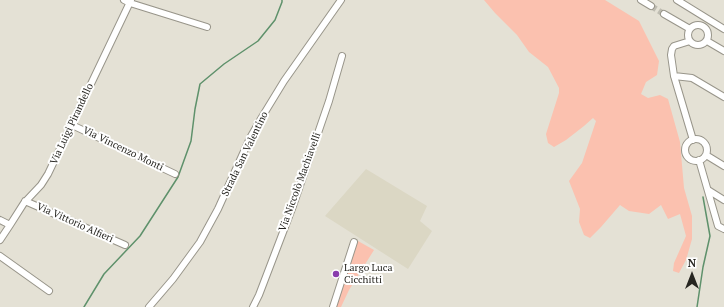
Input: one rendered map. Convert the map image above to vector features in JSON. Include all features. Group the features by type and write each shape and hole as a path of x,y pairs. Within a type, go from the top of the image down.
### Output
{"street":[{"name":"Strada San Valentino","path":"149,307 173,279 200,242 218,208 250,138 262,117 287,77 341,0"},
{"path":"642,0 651,6"},
{"path":"677,0 724,29"},
{"path":"128,1 207,27"},
{"name":"Via Luigi Pirandello","path":"0,240 25,201 46,178 72,125 128,1"},
{"path":"664,14 690,29"},
{"path":"696,25 706,28 708,34 707,41 699,45 693,43 688,35 690,29 696,25"},
{"path":"690,40 677,44 672,49 671,55 674,76 693,140"},
{"path":"707,41 724,51"},
{"name":"Via Niccolò Machiavelli","path":"253,307 293,206 329,101 342,56"},
{"path":"674,76 692,78 724,97"},
{"name":"Via Vincenzo Monti","path":"72,125 175,174"},
{"path":"698,139 706,144 706,155 699,160 690,158 686,153 687,144 693,140 698,139"},
{"path":"706,155 724,166"},
{"path":"699,160 718,226 724,229"},
{"path":"708,190 724,200"},
{"name":"Via Vittorio Alfieri","path":"25,201 125,245"},
{"path":"0,220 10,225"},
{"path":"332,307 354,242"},
{"path":"0,256 49,291"}],"shaded area":[{"path":"484,0 605,0 639,21 659,61 657,75 646,82 641,94 648,98 660,95 668,99 680,142 684,188 692,216 692,239 686,260 679,273 673,271 674,263 686,236 680,214 668,219 661,205 649,214 629,211 620,205 590,238 584,235 579,222 580,209 569,181 582,163 596,121 593,118 566,140 554,147 548,143 546,134 559,93 559,88 548,67 529,52 517,35"},
{"path":"366,169 427,206 420,221 432,231 408,269 325,216"},
{"path":"358,241 374,250 349,290 341,307 336,307"}],"waterway":[{"path":"84,307 104,274 140,236 178,177 191,141 200,84 224,64 258,41 275,20 282,0"},
{"path":"697,307 703,267 710,236 703,197"}],"tunnel":[{"path":"651,6 664,14"}],"place":[{"name":"Largo Luca Cicchitti","path":"336,274"}]}
